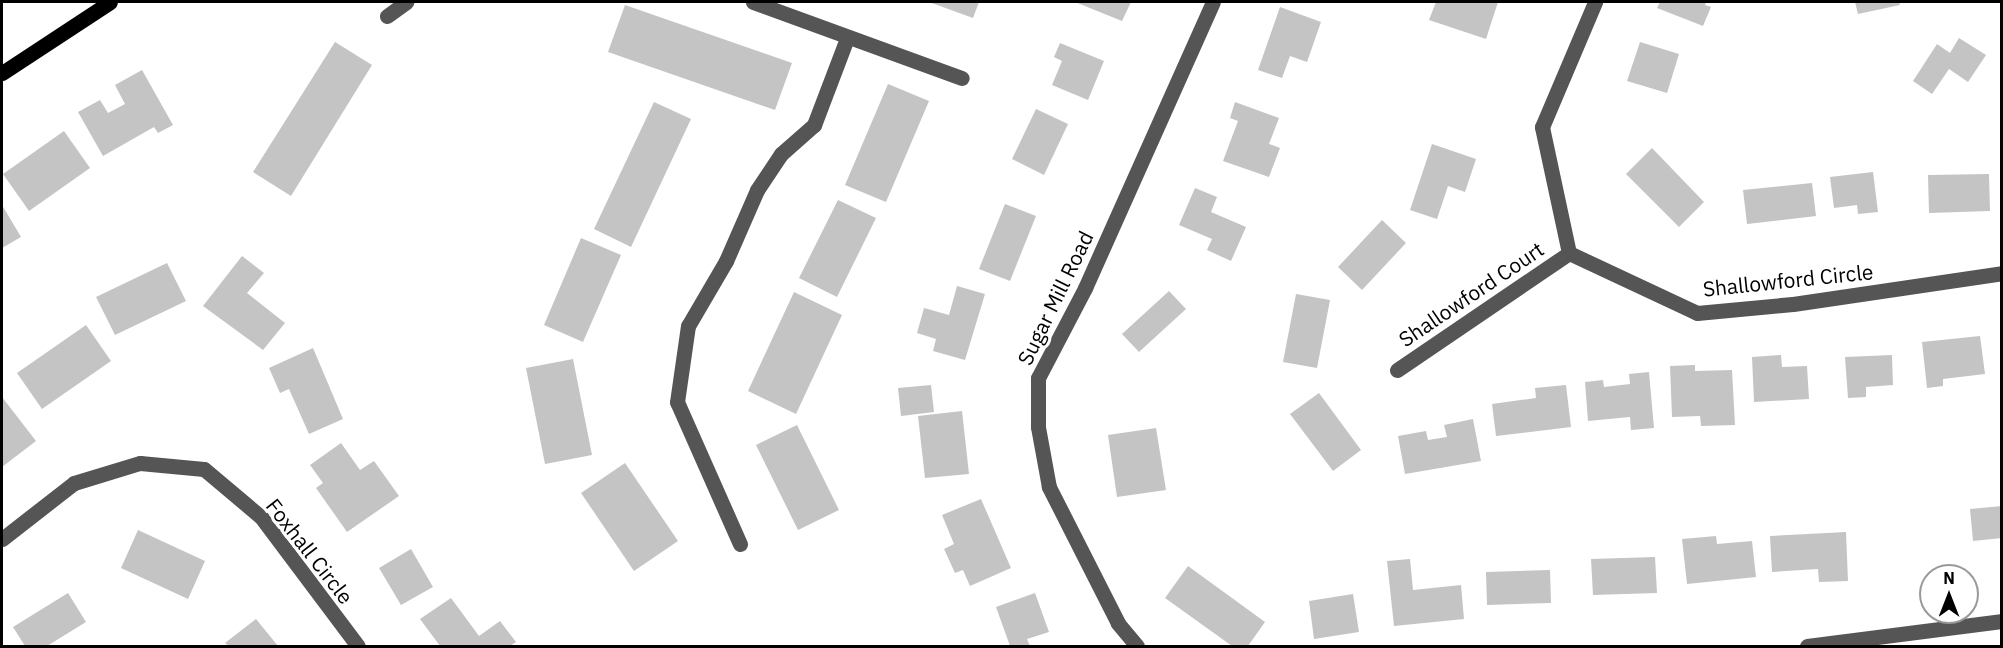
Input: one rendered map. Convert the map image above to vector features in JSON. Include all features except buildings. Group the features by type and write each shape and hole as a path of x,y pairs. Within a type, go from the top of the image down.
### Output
{"main road":[{"path":"2,72 110,2"}],"street":[{"path":"387,16 406,2"},
{"path":"753,2 962,78"},
{"name":"Sugar Mill Road","path":"1137,646 1118,623 1049,487 1038,427 1038,378 1085,288 1213,2"},
{"path":"1569,253 1542,128 1595,2"},
{"path":"740,544 677,402 688,326 726,261 757,190 781,154 814,125 847,38"},
{"name":"Shallowford Circle","path":"1569,253 1697,313 1793,304 2001,273"},
{"name":"Shallowford Court","path":"1397,370 1569,253"},
{"name":"Foxhall Circle","path":"2,539 74,483 140,463 204,470 261,517 358,646"},
{"path":"1807,646 2001,621"}]}
